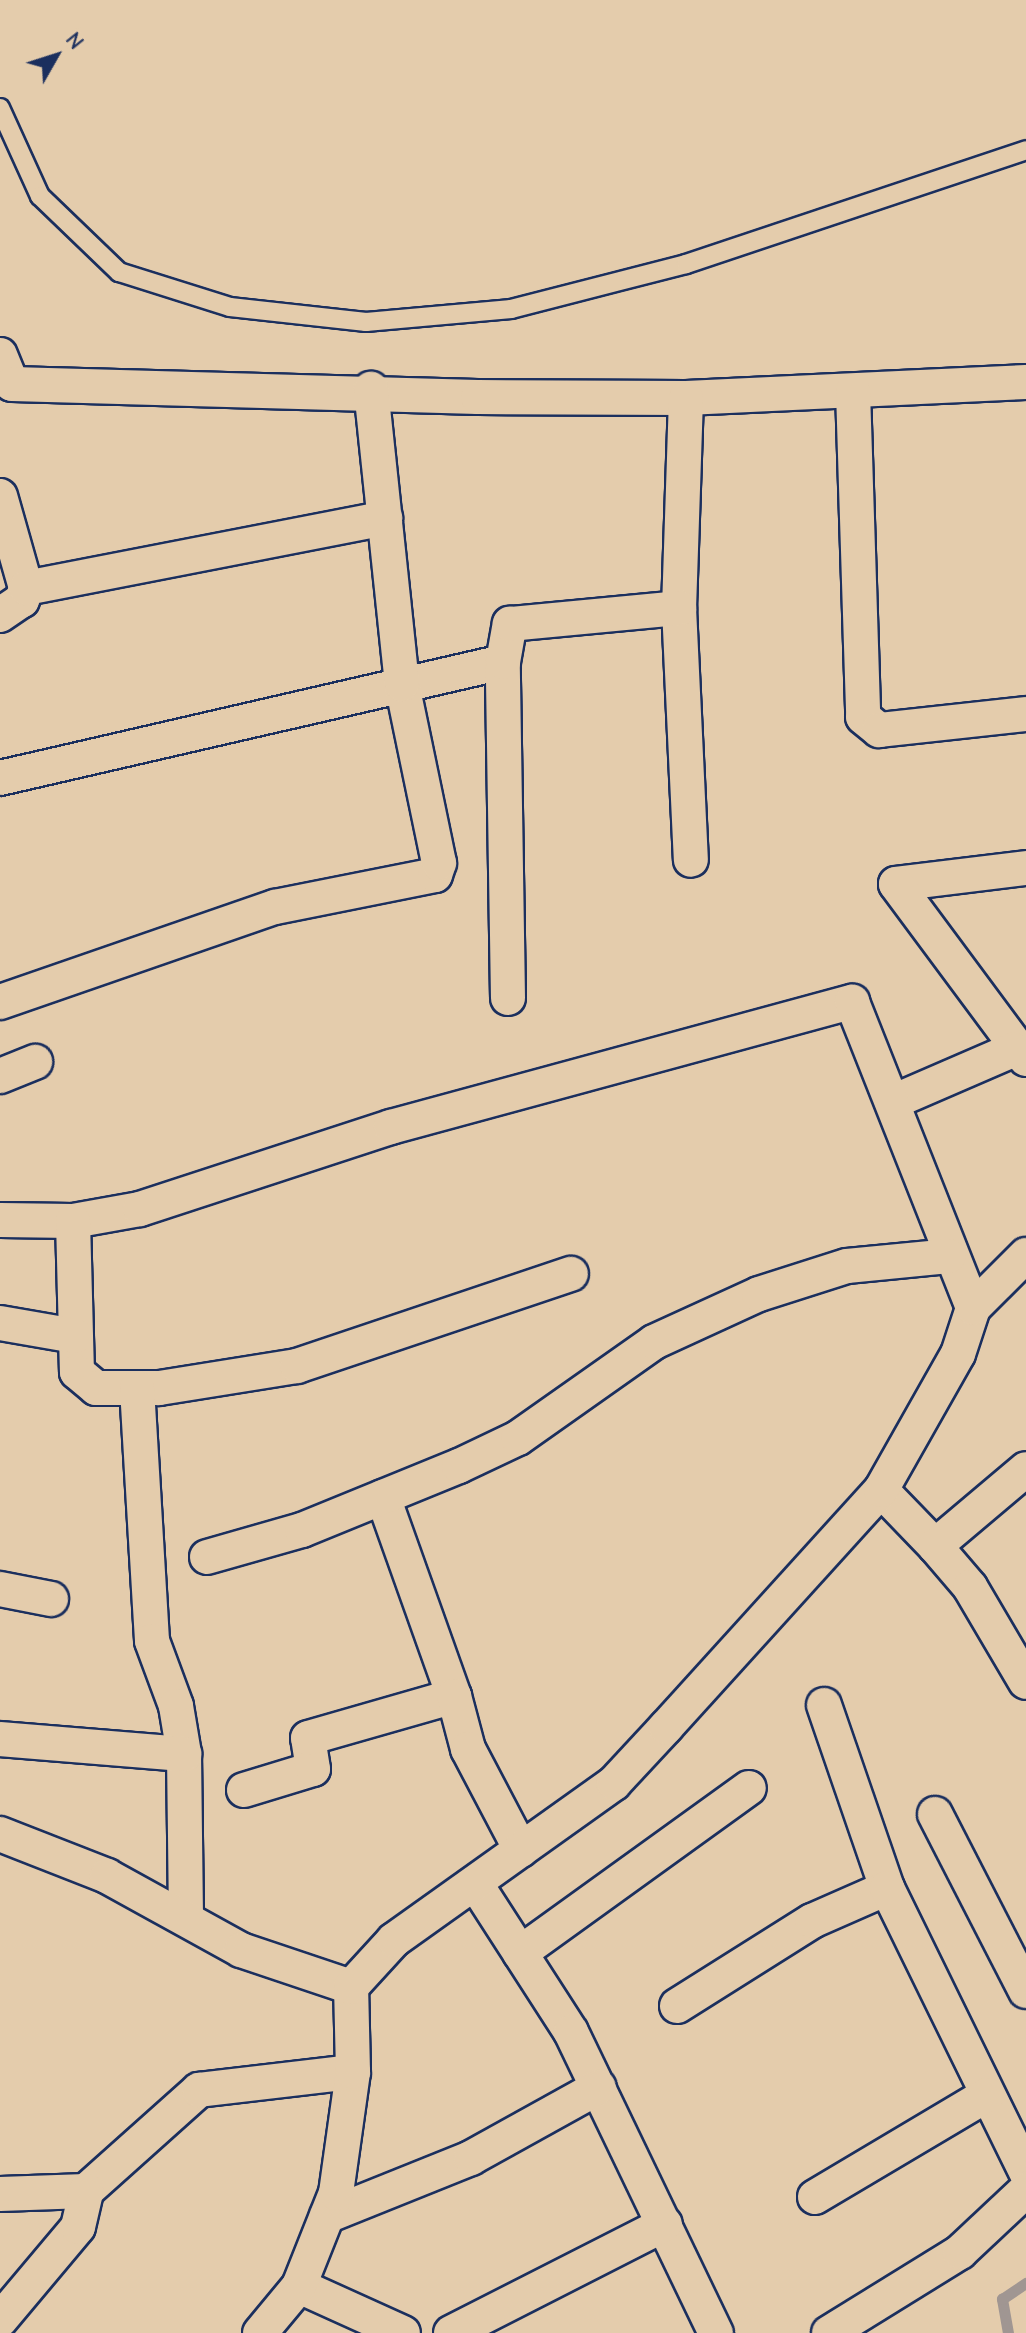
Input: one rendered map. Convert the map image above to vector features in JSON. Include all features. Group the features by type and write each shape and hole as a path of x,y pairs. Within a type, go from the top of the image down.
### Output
{"street":[{"path":"4,375 686,398 1026,382"},
{"path":"1,1000 275,907 435,875 439,863 402,684 371,389"},
{"path":"853,391 863,717 879,730 1026,714"},
{"path":"686,398 679,608 691,860"},
{"path":"0,496 26,588 22,600 0,615"},
{"path":"26,588 385,518"},
{"path":"508,998 503,662 510,624 523,619 679,608"},
{"path":"0,778 503,662"},
{"path":"895,1101 1020,1054 896,884 1026,868"},
{"path":"0,1220 73,1221 140,1209 321,1147 647,1062 837,1003 852,1002 861,1011 949,1256 973,1308"},
{"path":"0,1076 35,1062"},
{"path":"73,1221 75,1336 83,1383 137,1388 297,1366 571,1274"},
{"path":"260,2333 299,2286 327,2216 353,2072 351,1987 394,1940 614,1783 881,1490 958,1354 973,1308 1026,1255"},
{"path":"207,1557 383,1497 518,1438 654,1342 759,1294 847,1266 949,1256"},
{"path":"0,1323 75,1336"},
{"path":"137,1388 152,1641 176,1706 184,1754 186,1916"},
{"path":"935,1546 1026,1469"},
{"path":"881,1490 970,1587 1026,1682"},
{"path":"383,1497 454,1696 468,1749 521,1850"},
{"path":"0,1589 51,1599"},
{"path":"244,1790 313,1769 308,1738 454,1696"},
{"path":"824,1705 887,1888 1026,2172"},
{"path":"0,1739 184,1754"},
{"path":"520,1953 749,1788"},
{"path":"935,1814 1026,1991"},
{"path":"0,1834 186,1916 241,1950 351,1987"},
{"path":"475,1883 599,2087 716,2333"},
{"path":"677,2006 812,1921 887,1888"},
{"path":"0,2320 78,2227 86,2191 199,2090 353,2072"},
{"path":"327,2216 471,2158 599,2087"},
{"path":"815,2197 987,2095"},
{"path":"829,2333 960,2252 1026,2190"},
{"path":"0,2194 86,2191"},
{"path":"451,2333 665,2224"},
{"path":"299,2286 403,2333"}],"lane":[{"path":"0,108 40,196 119,272 230,307 366,322 511,309 686,264 1026,150"}],"waterway":[{"path":"1008,2333 1002,2299 1026,2283"}]}
